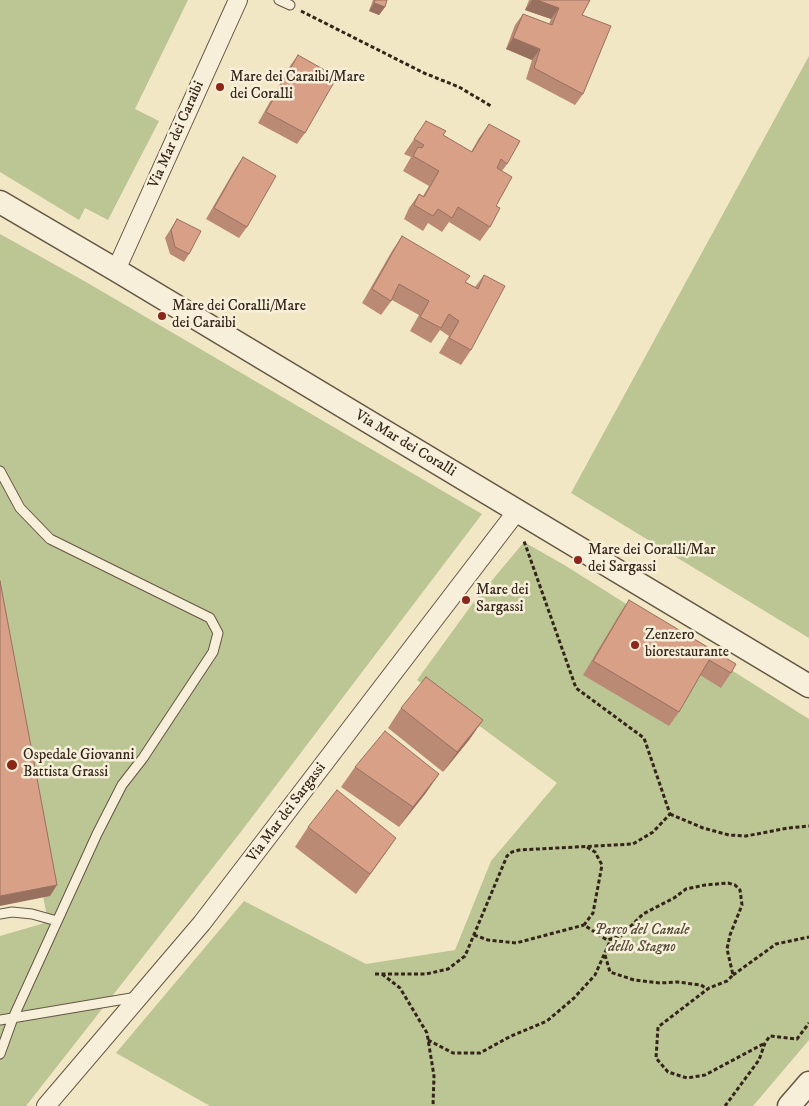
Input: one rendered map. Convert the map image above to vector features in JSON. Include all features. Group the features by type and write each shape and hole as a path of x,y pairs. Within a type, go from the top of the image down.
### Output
{"street":[{"name":"Via Mar dei Caraibi","path":"116,270 238,0"},
{"name":"Via Mar dei Coralli","path":"0,202 116,270 516,513 809,686"},
{"name":"Via Mar dei Sargassi","path":"46,1106 202,923 516,513"},
{"path":"789,1106 809,1083"}],"lane":[{"path":"279,0 290,5"},
{"path":"0,471 20,508 50,539 210,618 218,633 213,652 143,758 122,785 97,834 13,1018 0,1054"},
{"path":"0,914 12,912 32,914 57,921"},
{"path":"0,1020 139,997"}],"path":[{"path":"290,5 424,73 459,87 491,106"},
{"path":"516,513 576,688 644,738 670,814 703,828 729,835 746,836 809,826"},
{"path":"375,974 426,974 448,969 466,956 506,856 512,852 519,850 633,844 653,832 670,814"},
{"path":"474,935 488,940 516,943 584,925 593,913 602,865 595,852 587,846"},
{"path":"584,925 607,940 621,936 643,914 674,898 686,889 705,885 735,885 740,890 742,905 727,948 733,975"},
{"path":"809,937 776,944 727,981 707,989 658,1027 656,1058 668,1072 687,1078 706,1075 765,1042 770,1036 797,1039 809,1023"},
{"path":"428,1040 453,1053 480,1052 511,1036 547,1021 574,998 595,975 610,939"},
{"path":"605,954 610,972 634,980 660,983 677,982 701,985 707,989"},
{"path":"381,973 400,988 427,1032 434,1076 433,1106"},
{"path":"725,1106 759,1060 765,1042"}],"green space":[{"path":"0,0 188,0 135,109 159,121 108,220 85,208 79,220 0,172"},
{"path":"809,56 809,638 571,493"},
{"path":"0,234 86,282 482,514 240,833 26,1106 0,1106 0,936 48,922 0,671"},
{"name":"Parco del Canale dello Stagno","path":"524,542 566,566 809,719 809,1040 753,1106 210,1106 116,1053 244,901 366,964 455,950 491,861 557,783 417,680 473,603"}],"building":[{"path":"375,0 387,0 385,7 374,3"},
{"path":"537,0 590,0 582,15 611,26 583,94 534,68 540,49 513,38 523,14 552,25 559,8"},
{"path":"298,55 337,77 305,133 266,112"},
{"path":"426,121 446,131 443,135 472,152 489,124 520,141 507,164 501,159 497,168 512,177 496,206 500,208 490,227 458,207 452,218 438,209 433,216 414,205 419,194 424,197 439,171 413,156 418,147 422,148 424,145 414,139"},
{"path":"243,157 276,176 247,227 214,208"},
{"path":"177,219 201,231 189,254 175,247 171,230"},
{"path":"402,236 470,276 465,282 478,289 484,275 505,286 471,350 449,338 459,321 449,314 441,328 420,317 429,301 399,284 391,301 372,289"},
{"name":"Ospedale Giovanni Battista Grassi","path":"0,581 57,885 0,896"},
{"name":"Zenzero biorestaurante","path":"629,600 736,664 731,673 709,660 679,712 593,661"},
{"path":"426,677 483,720 457,752 401,708"},
{"path":"385,731 439,774 413,807 355,767"},
{"path":"337,790 396,838 370,874 308,827"}],"place":[{"name":"Mare dei Caraibi/Mare dei Coralli","path":"220,87"},
{"name":"Mare dei Coralli/Mare dei Caraibi","path":"162,316"},
{"name":"Mare dei Coralli/Mar dei Sargassi","path":"578,560"},
{"name":"Mare dei Sargassi","path":"466,600"},
{"name":"Zenzero biorestaurante","path":"635,645"},
{"name":"Ospedale Giovanni Battista Grassi","path":"12,765"}]}
